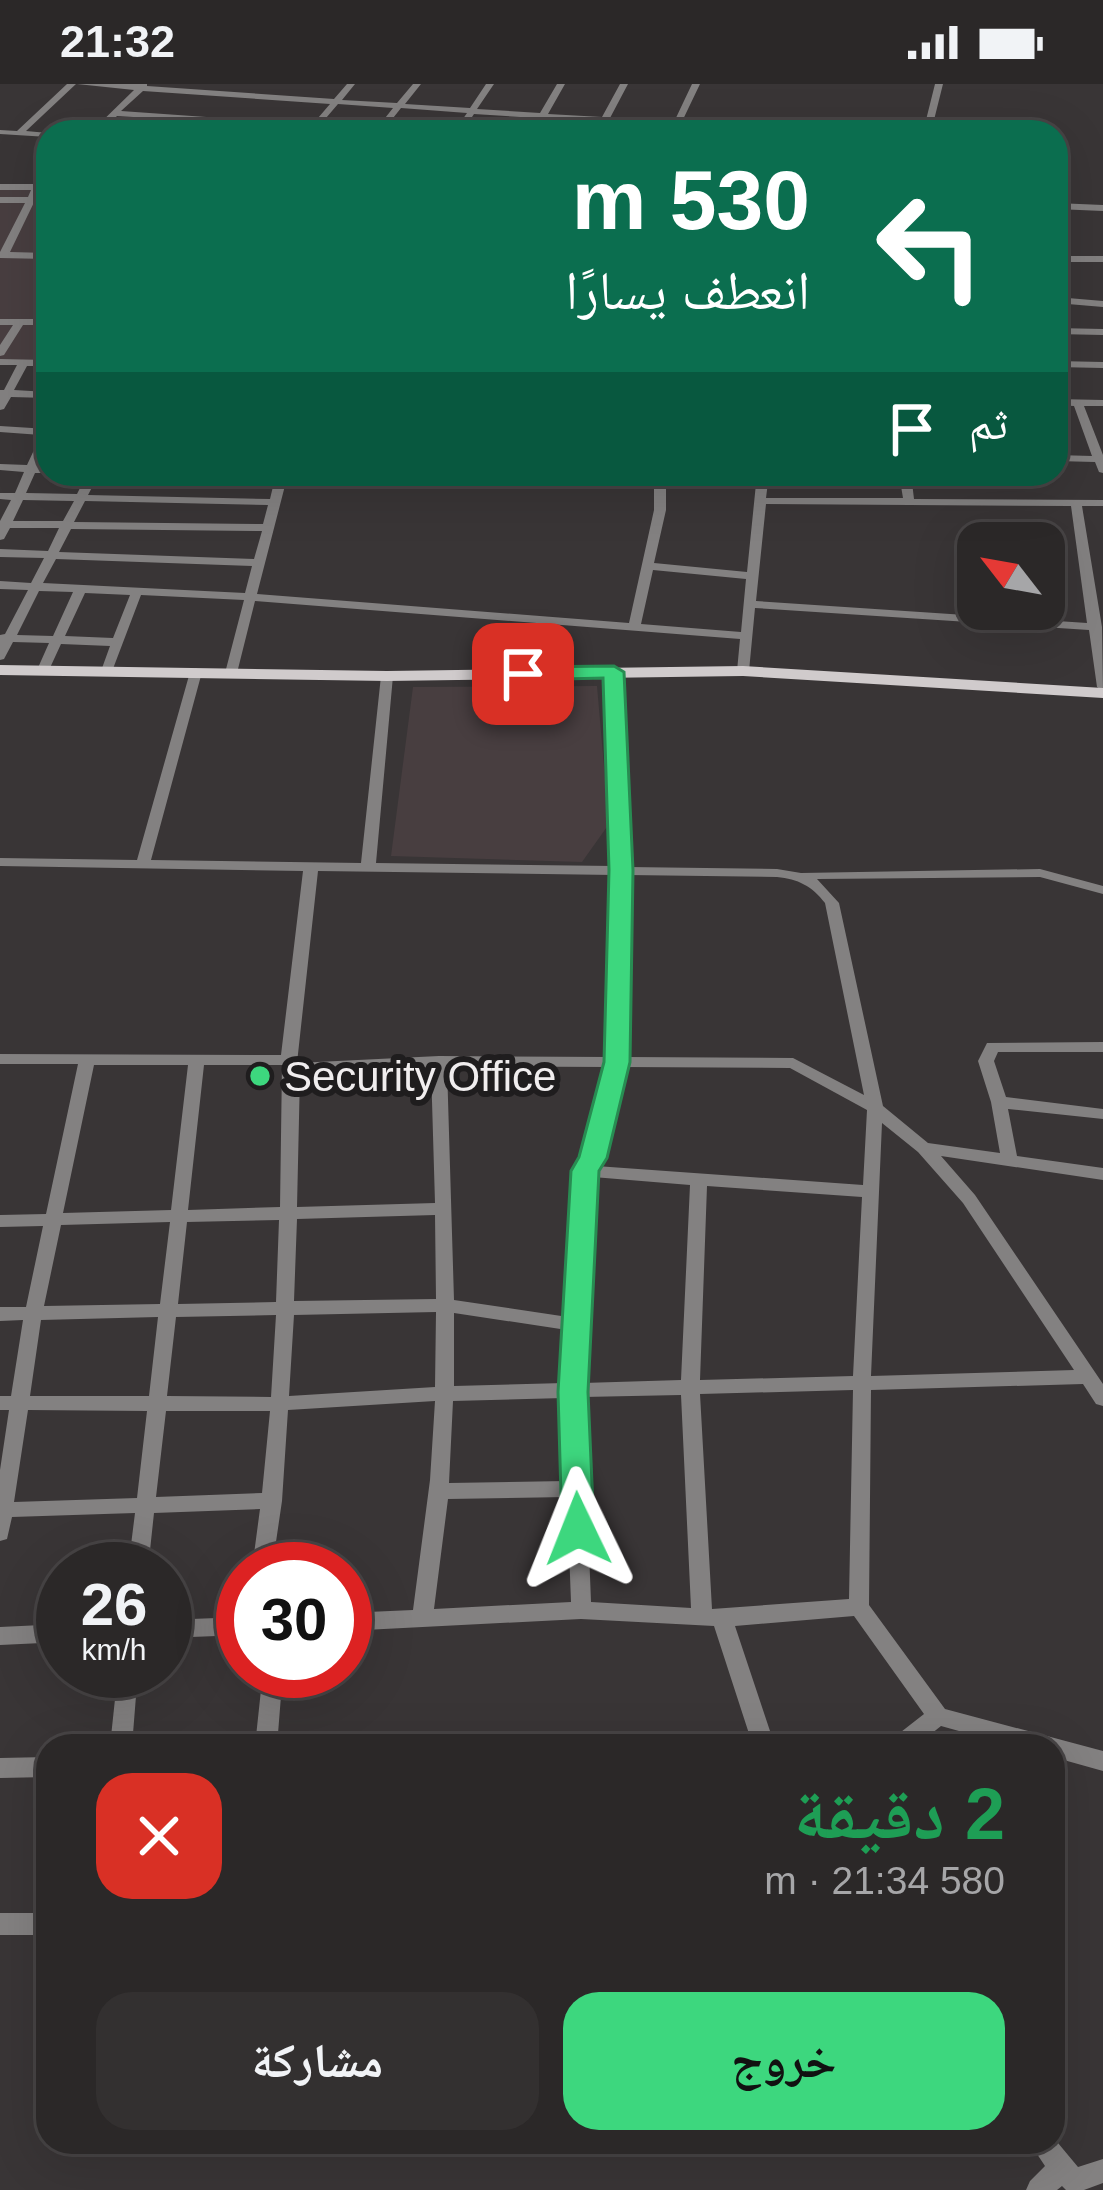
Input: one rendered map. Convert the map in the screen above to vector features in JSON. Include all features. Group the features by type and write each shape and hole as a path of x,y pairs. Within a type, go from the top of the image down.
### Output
{"main road":[{"path":"0,670 387,676 743,671 1103,690"}],"street":[{"path":"19,133 72,84"},
{"path":"81,84 207,88 592,120"},
{"path":"251,120 284,84"},
{"path":"320,120 351,84"},
{"path":"388,120 417,84"},
{"path":"466,120 490,84"},
{"path":"540,120 561,84"},
{"path":"605,120 624,84"},
{"path":"679,120 696,84"},
{"path":"930,120 940,84"},
{"path":"107,120 143,86"},
{"path":"148,116 175,90"},
{"path":"114,113 220,120"},
{"path":"0,142 3,132 36,134"},
{"path":"31,200 0,200 4,187 36,187"},
{"path":"36,194 2,255 36,256"},
{"path":"1068,207 1103,208"},
{"path":"1068,259 1103,259"},
{"path":"1068,301 1103,304"},
{"path":"0,322 36,322"},
{"path":"0,353 20,322"},
{"path":"1068,332 1103,332"},
{"path":"0,362 35,363"},
{"path":"0,407 4,393 35,363"},
{"path":"1068,364 1103,364"},
{"path":"4,393 36,394"},
{"path":"1068,403 1103,403"},
{"path":"1068,460 1101,464 1078,403"},
{"path":"0,429 36,431"},
{"path":"2,528 36,460"},
{"path":"0,467 36,469"},
{"path":"0,656 5,638 88,486"},
{"path":"180,529 194,486"},
{"path":"231,673 279,486"},
{"path":"634,627 660,510 660,486"},
{"path":"743,671 763,486"},
{"path":"907,486 909,501"},
{"path":"0,496 275,502"},
{"path":"762,501 1103,503"},
{"path":"1076,502 1103,690"},
{"path":"2,528 268,528"},
{"path":"0,553 260,562"},
{"path":"649,566 753,576"},
{"path":"0,585 249,596 746,636"},
{"path":"43,670 81,588"},
{"path":"107,671 136,591"},
{"path":"750,604 1096,627"},
{"path":"5,638 116,642"},
{"path":"143,864 196,672"},
{"path":"581,1610 573,1392 585,1171 593,1158 617,1062 621,870 614,672"},
{"path":"368,868 387,676"},
{"path":"0,862 800,875 1040,873 1103,890"},
{"path":"266,1542 289,1215 290,1065 311,867"},
{"path":"800,875 820,885 832,903 874,1108 862,1381 860,1607 938,1716 1003,1734"},
{"path":"1010,1161 986,1061 993,1047 1103,1047"},
{"path":"0,1059 290,1065 793,1063 874,1108 924,1148 969,1199 1103,1399"},
{"path":"0,1533 33,1315 87,1060"},
{"path":"141,1542 197,1060"},
{"path":"422,1618 439,1491 445,1394 439,1061"},
{"path":"999,1102 1103,1114"},
{"path":"924,1148 1103,1174"},
{"path":"585,1171 871,1192"},
{"path":"699,1178 689,1388 712,1617 759,1734"},
{"path":"0,1221 444,1209"},
{"path":"0,1314 444,1305 579,1325"},
{"path":"0,1403 277,1404 445,1394 1088,1377"},
{"path":"439,1491 577,1489"},
{"path":"2,1510 272,1502"},
{"path":"372,1621 581,1610 712,1617 860,1607"},
{"path":"0,1636 36,1634"},
{"path":"122,1734 125,1698"},
{"path":"267,1734 270,1698"},
{"path":"915,1734 938,1716"},
{"path":"1065,1751 1103,1762"},
{"path":"0,1768 36,1767"},
{"path":"0,1924 36,1924"},
{"path":"1051,2154 1073,2179"},
{"path":"1039,2190 1103,2171"}],"shaded area":[{"path":"36,184 36,360 0,360 0,185"},
{"path":"597,686 609,824 582,862 391,856 413,687"}],"place":[{"name":"Security Office","path":"260,1076"}],"route":[{"path":"523,674 614,672 621,870 617,1062 593,1158 585,1171 573,1392 578,1529"}]}
